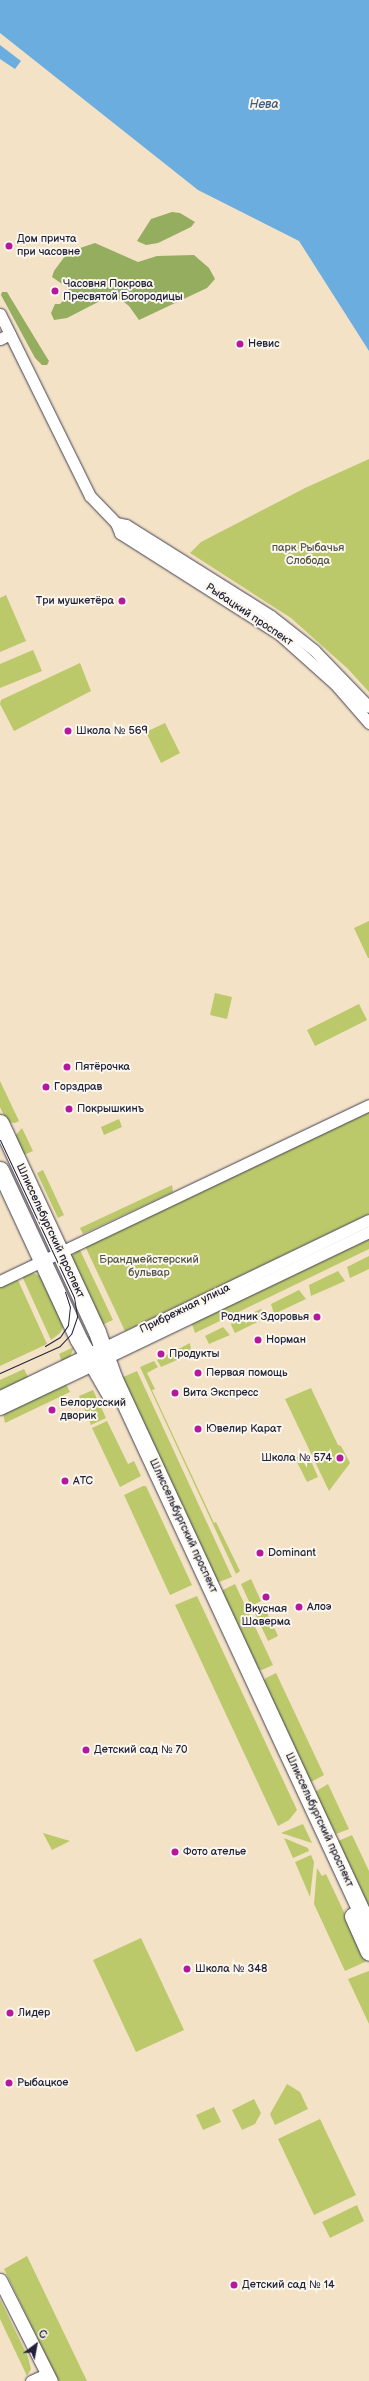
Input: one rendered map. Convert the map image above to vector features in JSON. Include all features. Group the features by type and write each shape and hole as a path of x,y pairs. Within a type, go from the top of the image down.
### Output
{"main road":[{"name":"Шлиссельбургский проспект","path":"0,1123 60,1252 98,1356 104,1381 369,1952"},
{"name":"Шлиссельбургский проспект","path":"0,1170 43,1260 98,1356 369,1928"}],"street":[{"name":"Рыбацкий проспект","path":"0,314 5,336 90,496 116,523 120,532 176,562 290,631 329,664 369,707"},
{"name":"Рыбацкий проспект","path":"176,562 266,624 294,646 335,684 369,723"},
{"path":"0,1281 369,1104"},
{"name":"Прибрежная улица","path":"0,1408 98,1356 369,1220"},
{"name":"Прибрежная улица","path":"0,1397 98,1356 369,1232"},
{"path":"0,2280 49,2377 32,2381"}],"green space":[{"path":"172,212 180,213 195,222 191,227 158,243 146,245 137,241 151,219"},
{"path":"95,243 138,262 157,256 194,255 209,268 215,279 207,288 139,320 129,306 120,299 102,300 67,318 54,320 51,313 55,304 60,304 70,293 68,288 52,277 54,271 68,252"},
{"path":"2,292 7,292 49,361 47,365 42,365 35,358 1,295"},
{"name":"парк Рыбачья Слобода","path":"369,459 369,692 348,669 291,618 190,553 201,542 305,488"},
{"path":"6,595 26,641 0,652 0,598"},
{"path":"33,650 42,671 0,688 0,664"},
{"path":"80,663 91,691 14,731 0,704 1,700"},
{"path":"165,723 180,753 161,763 146,732"},
{"path":"369,921 369,958 368,958 354,928"},
{"path":"215,993 232,997 227,1019 210,1015"},
{"path":"359,1004 367,1020 315,1046 307,1030"},
{"path":"0,1081 19,1121 15,1123 7,1122 0,1107"},
{"name":"Брандмейстерский бульвар","path":"369,1110 369,1214 125,1331 85,1246"},
{"path":"119,1119 122,1127 104,1135 101,1127"},
{"path":"22,1128 33,1151 26,1154 22,1154 14,1137"},
{"path":"43,1170 64,1215 58,1218 37,1173"},
{"path":"172,1185 173,1192 83,1234 80,1228"},
{"path":"369,1239 369,1249 195,1333 192,1324"},
{"path":"79,1248 113,1320 102,1325 72,1262 72,1256"},
{"path":"369,1256 369,1269 350,1278 347,1267"},
{"path":"338,1271 345,1281 311,1296 309,1285"},
{"path":"33,1273 43,1277 65,1324 60,1333 51,1340 22,1276"},
{"path":"17,1278 47,1344 0,1366 0,1286"},
{"path":"299,1290 306,1299 274,1314 271,1304"},
{"path":"261,1309 268,1317 235,1333 231,1325 232,1322"},
{"path":"223,1327 230,1335 209,1344 205,1336"},
{"path":"190,1343 191,1350 186,1356 161,1367 157,1360"},
{"path":"74,1347 70,1357 62,1362 59,1354"},
{"path":"154,1361 158,1367 147,1373 155,1389 152,1390 214,1523 216,1522 240,1571 236,1574 140,1367"},
{"path":"24,1369 28,1377 0,1390 0,1380"},
{"path":"137,1371 232,1577 215,1582 121,1378"},
{"path":"66,1384 70,1392 5,1423 3,1413"},
{"path":"311,1388 338,1445 341,1446 350,1463 329,1491 285,1399"},
{"path":"93,1390 106,1418 91,1425 79,1396"},
{"path":"107,1421 128,1464 134,1461 141,1476 120,1487 92,1428"},
{"path":"307,1452 318,1477 307,1482 295,1458"},
{"path":"146,1486 192,1585 170,1595 124,1495"},
{"path":"251,1579 261,1601 251,1606 241,1584"},
{"path":"235,1584 273,1665 262,1670 256,1669 220,1594 223,1590"},
{"path":"197,1596 297,1810 289,1820 278,1826 175,1605"},
{"path":"263,1604 278,1636 268,1641 253,1609"},
{"path":"276,1673 324,1775 311,1782 308,1782 262,1683 266,1678"},
{"path":"328,1784 349,1829 336,1834 329,1820 326,1821 313,1793"},
{"path":"303,1824 312,1843 281,1833"},
{"path":"43,1833 70,1841 52,1850"},
{"path":"352,1835 369,1871 369,1914 336,1842"},
{"path":"284,1838 308,1848 309,1851 293,1858"},
{"path":"311,1855 314,1862 310,1897 295,1862"},
{"path":"317,1868 322,1876 326,1874 367,1961 345,1971 314,1904"},
{"path":"141,1938 184,2030 136,2052 93,1960"},
{"path":"369,1971 369,2024 348,1979"},
{"path":"287,2084 300,2092 308,2109 275,2125 270,2114"},
{"path":"254,2099 261,2113 255,2124 242,2130 232,2110"},
{"path":"214,2107 221,2122 203,2130 196,2115"},
{"path":"320,2119 356,2195 314,2215 278,2139"},
{"path":"357,2205 364,2221 330,2238 322,2222"},
{"path":"27,2256 87,2381 58,2381 4,2269"},
{"path":"0,2299 28,2357 31,2369 27,2376 0,2319"}],"water":[{"name":"Нева","path":"0,0 369,0 369,351 299,241 198,190 0,33"},
{"path":"0,45 21,61 15,69 0,59"}],"tram line":[{"path":"0,1140 74,1297 77,1317 71,1334 60,1346 0,1373"},
{"path":"45,1346 60,1337 68,1325 70,1307 65,1292"}],"place":[{"name":"Дом причта при часовне","path":"9,246"},
{"name":"Часовня Покрова Пресвятой Богородицы","path":"55,291"},
{"name":"Невис","path":"240,344"},
{"name":"Три мушкетёра","path":"122,601"},
{"name":"Школа № 569","path":"68,731"},
{"name":"Пятёрочка","path":"67,1067"},
{"name":"Горздрав","path":"46,1087"},
{"name":"Покрышкинъ","path":"69,1109"},
{"name":"Родник Здоровья","path":"317,1317"},
{"name":"Норман","path":"258,1340"},
{"name":"Продукты","path":"161,1354"},
{"name":"Первая помощь","path":"198,1373"},
{"name":"Вита Экспресс","path":"175,1393"},
{"name":"Белорусский дворик","path":"52,1410"},
{"name":"Ювелир Карат","path":"198,1429"},
{"name":"Школа № 574","path":"340,1458"},
{"name":"АТС","path":"65,1481"},
{"name":"Dominant","path":"260,1553"},
{"name":"Вкусная Шаверма","path":"266,1597"},
{"name":"Алоэ","path":"299,1607"},
{"name":"Детский сад № 70","path":"86,1750"},
{"name":"Фото ателье","path":"175,1852"},
{"name":"Школа № 348","path":"187,1969"},
{"name":"Лидер","path":"10,2013"},
{"name":"Рыбацкое","path":"9,2083"},
{"name":"Детский сад № 14","path":"234,2285"}]}
